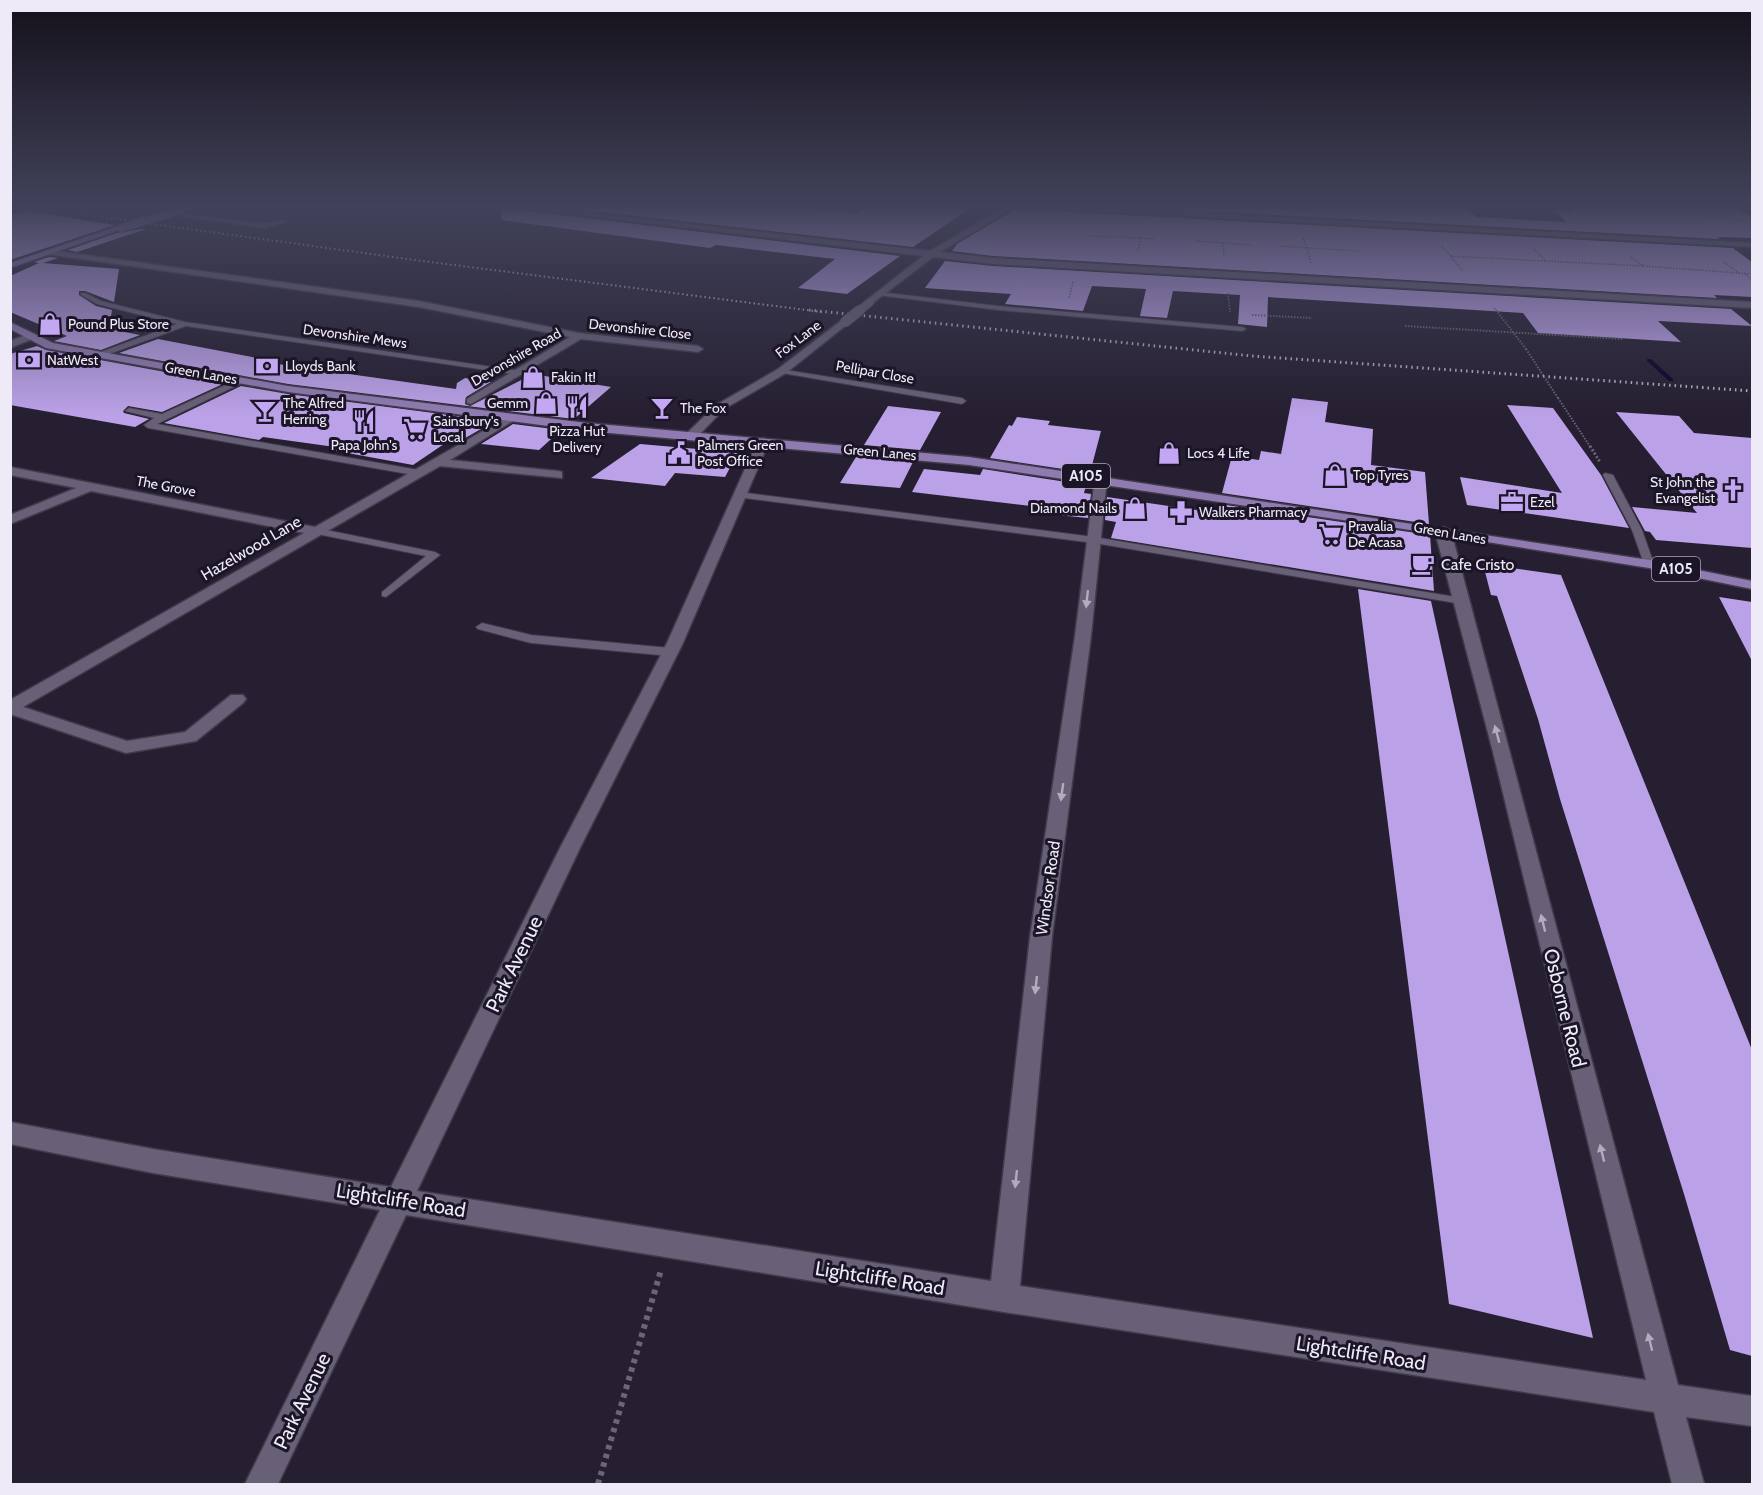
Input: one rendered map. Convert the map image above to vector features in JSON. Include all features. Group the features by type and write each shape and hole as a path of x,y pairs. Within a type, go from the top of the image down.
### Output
{"main road":[{"name":"Green Lanes","path":"10,325 50,346 241,380 509,418 969,460 1444,531 1648,564 1752,585"}],"street":[{"name":"Devonshire Road","path":"211,275 419,304 579,336"},
{"name":"Fox Lane","path":"691,436 720,407 782,371 904,275"},
{"path":"1222,275 1752,305"},
{"path":"10,345 31,336"},
{"name":"Devonshire Road","path":"471,401 579,336"},
{"name":"Devonshire Close","path":"579,336 598,336 698,349"},
{"name":"Hazelwood Lane","path":"10,708 438,462 509,418"},
{"name":"Park Avenue","path":"261,1485 570,848 670,652 763,442"},
{"path":"438,462 558,475"},
{"name":"The Grove","path":"10,471 316,531"},
{"name":"Windsor Road","path":"1004,1298 1041,937 1101,478"},
{"path":"10,520 92,486"},
{"name":"Osborne Road","path":"1444,531 1444,539 1462,601 1688,1485"},
{"path":"10,708 126,747 190,737 237,699"},
{"name":"Lightcliffe Road","path":"10,1133 153,1161 1004,1298 1752,1411"}],"lane":[{"name":"Devonshire Mews","path":"83,294 99,303 185,324 521,373"},
{"path":"876,297 1242,329"},
{"name":"Devonshire Mews","path":"101,355 185,324"},
{"name":"Pellipar Close","path":"782,371 962,401"},
{"path":"241,380 148,424 419,473"},
{"path":"129,411 164,417"},
{"path":"1608,475 1636,530 1648,564"},
{"path":"740,495 1094,540 1462,601"},
{"path":"316,531 435,555 386,594"},
{"path":"482,627 531,639 670,652"}],"path":[{"path":"1315,275 1317,281"},
{"path":"1242,314 1312,318"},
{"path":"1405,326 1622,339"},
{"path":"1526,349 1608,475"},
{"path":"598,1485 669,1244"}],"building":[{"path":"118,275 114,302 85,291 79,291 79,295 96,306 112,310 109,329 140,335 101,350 54,341 67,336 10,312 10,276"},
{"path":"815,275 874,275 847,294 798,288"},
{"path":"935,275 1143,275 1731,309 1752,326 1658,321 1681,342 1538,333 1523,313 1268,297 1267,327 1238,324 1240,295 1173,291 1167,318 1140,316 1146,289 1092,286 1083,311 1005,304 1011,294 925,288"},
{"path":"1317,275 1752,275 1752,297 1714,295 1717,298"},
{"path":"158,339 268,360 263,362 456,389 457,383 465,378 491,382 466,397 465,404 470,406 533,374 611,387 574,419 288,384 119,353"},
{"path":"37,346 46,350 225,383 162,412 128,406 123,411 124,413 149,419 135,427 10,405 10,354"},
{"path":"241,386 495,421 460,441 450,440 413,465 331,450 335,447 263,437 259,440 164,423"},
{"path":"1292,398 1328,402 1325,422 1373,429 1371,465 1425,472 1429,524 1222,493 1232,456 1259,460 1261,451 1281,454"},
{"path":"1507,405 1553,408 1601,475 1629,528 1467,505 1460,477 1562,493"},
{"path":"888,406 941,412 920,450 864,445"},
{"path":"1616,412 1679,416 1694,433 1752,438 1752,548 1656,540 1650,532 1645,531 1632,507 1697,513"},
{"path":"1017,417 1050,421 1048,425 1101,431 1090,473 990,458 1009,425 1012,426"},
{"path":"513,424 561,430 539,450 481,444"},
{"path":"640,444 738,453 725,477 675,473 665,486 591,478"},
{"path":"856,457 913,462 900,488 840,483"},
{"path":"924,469 980,475 983,469 1086,485 1084,493 1091,494 1088,518 1047,514 1048,508 912,492"},
{"path":"1107,497 1217,513 1219,504 1430,535 1434,591 1111,538 1116,522 1105,520"},
{"path":"1483,564 1561,575 1752,1050 1752,1356 1730,1350 1684,1194 1560,799 1538,719 1497,596 1491,595"},
{"path":"1358,589 1431,601 1593,1338 1449,1304"},
{"path":"1719,597 1752,602 1752,661"}],"waterway":[{"path":"1649,360 1671,380"}],"railway":[{"path":"531,275 822,312"},
{"path":"809,310 1252,356 1752,391"}],"place":[{"name":"Pound Plus Store","path":"50,324"},
{"name":"NatWest","path":"29,360"},
{"name":"Lloyds Bank","path":"267,366"},
{"name":"Fakin It!","path":"533,377"},
{"name":"Gemm","path":"546,403"},
{"name":"Pizza Hut Delivery","path":"577,407"},
{"name":"The Fox","path":"662,408"},
{"name":"The Alfred Herring","path":"265,411"},
{"name":"Papa John's","path":"364,421"},
{"name":"Sainsbury's Local","path":"415,429"},
{"name":"Palmers Green Post Office","path":"679,453"},
{"name":"Locs 4 Life","path":"1169,453"},
{"name":"Top Tyres","path":"1335,475"},
{"name":"St John the Evangelist","path":"1733,490"},
{"name":"Ezel","path":"1512,502"},
{"name":"Diamond Nails","path":"1135,508"},
{"name":"Walkers Pharmacy","path":"1181,512"},
{"name":"Pravalia De Acasa","path":"1330,534"},
{"name":"Cafe Cristo","path":"1423,564"}]}
